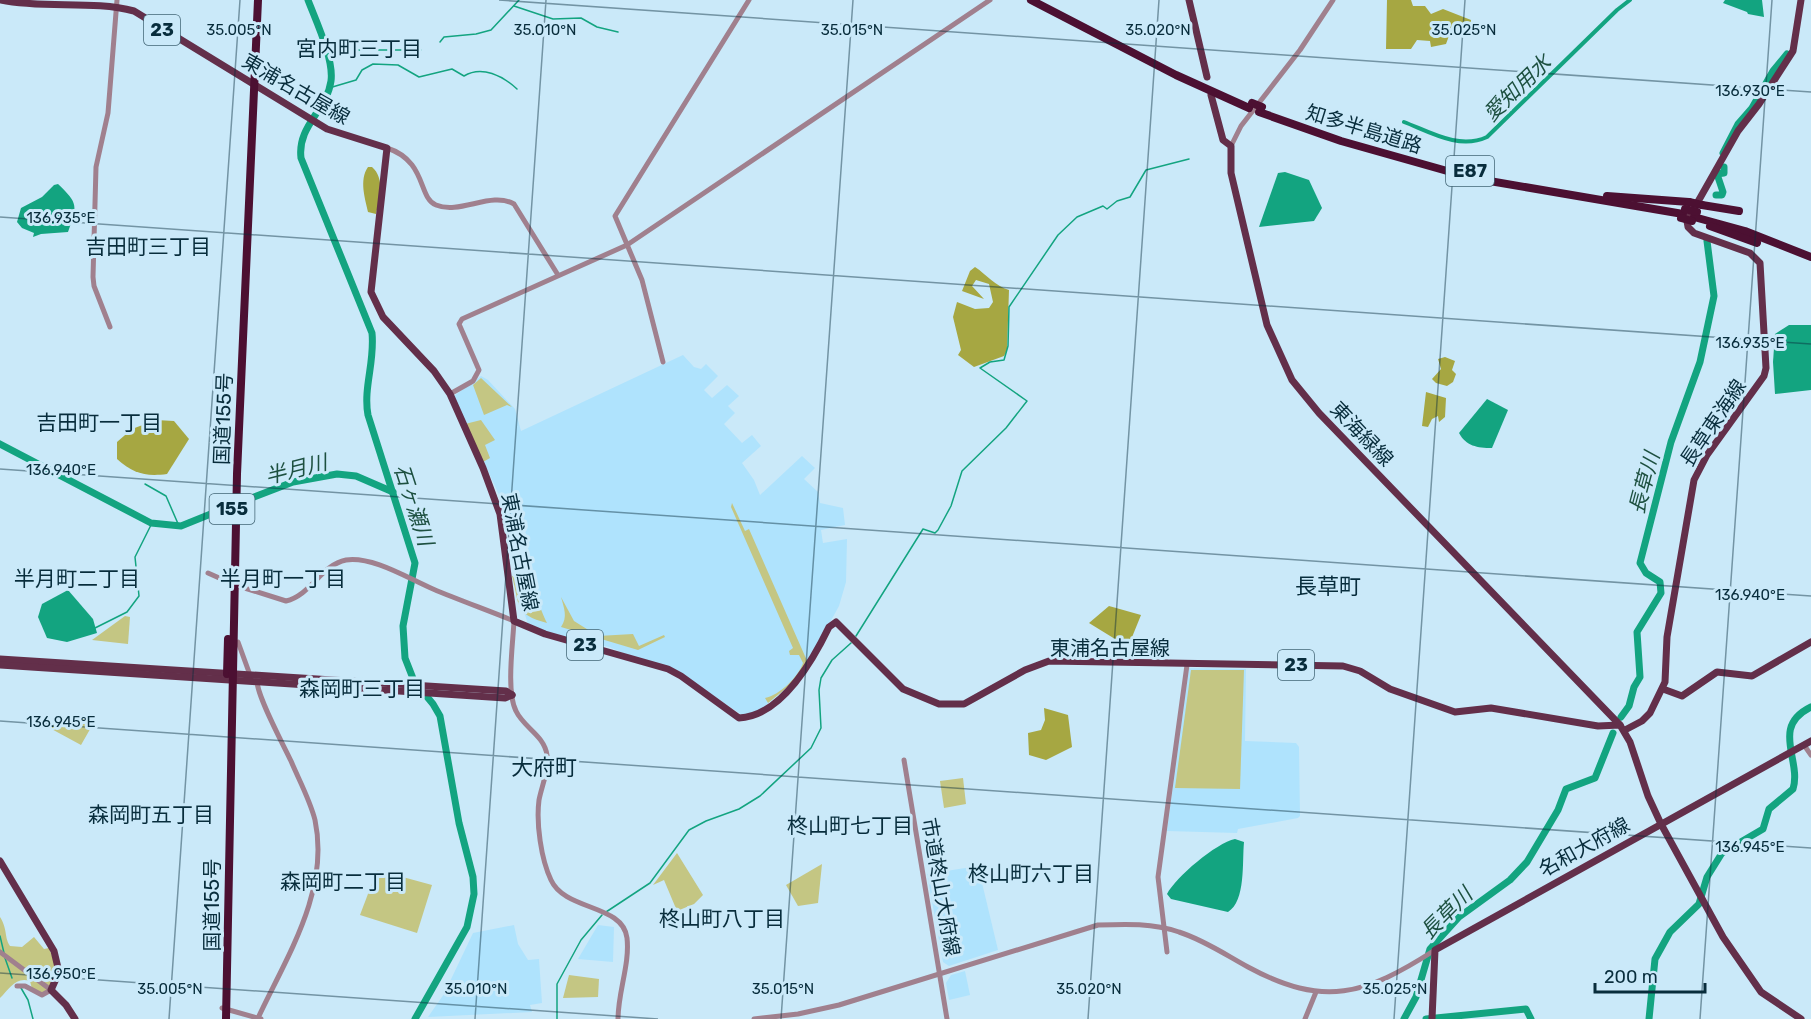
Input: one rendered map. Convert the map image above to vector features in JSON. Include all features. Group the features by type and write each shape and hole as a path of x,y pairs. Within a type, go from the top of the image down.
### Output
{"highway":[{"name":"国道155号","path":"226,1019 224,1009 232,584 253,0"},
{"name":"国道155号","path":"251,84 258,0"},
{"name":"知多半島道路","path":"1031,0 1167,71 1250,105"},
{"name":"知多半島道路","path":"1043,0 1261,110 1438,164 1610,199 1684,211 1756,229 1811,251"},
{"path":"1696,214 1739,211"},
{"name":"知多半島道路","path":"1696,214 1811,257"},
{"path":"1696,214 1757,243"},
{"name":"国道155号","path":"221,1019 224,1009"}],"main road":[{"name":"東浦名古屋線","path":"1,0 48,6 117,4 138,13 316,123 341,136 387,148 371,292 383,317 434,371 450,394 500,514 514,621 545,634 668,669 739,718 759,714 800,680 833,623 839,623 909,693 929,701 952,705 970,702 1025,670 1049,661 1343,666 1360,671 1390,689 1455,712 1491,708 1622,728"},
{"path":"1189,0 1207,77"},
{"name":"長草東海線","path":"1662,689 1667,637 1691,486 1702,464 1764,376 1766,368 1764,298 1760,263 1750,253 1694,232 1688,227 1687,221 1738,131 1759,104 1793,51 1801,0"},
{"name":"東海緑線","path":"1211,95 1223,140 1231,146 1231,173 1267,325 1292,380 1319,413 1622,728"},
{"path":"1801,1019 1761,992 1723,937 1661,824 1622,728 1642,721 1650,712 1662,689 1682,696 1717,672 1752,676 1811,642"},
{"path":"0,659 257,681 506,691 512,695"},
{"path":"0,665 230,677 250,675 412,688"},
{"name":"名和大府線","path":"1433,951 1808,743"},
{"path":"0,861 54,951 59,972 51,990 66,1005 75,1019"},
{"path":"1432,1016 1433,951"}],"street":[{"path":"663,362 642,280 615,216 749,0"},
{"path":"450,394 473,381 479,370 459,324 462,318 627,245 990,0"},
{"path":"1231,146 1241,126 1300,50 1333,0"},
{"path":"111,327 94,286 93,268 96,167 108,113 117,4"},
{"path":"387,148 398,151 411,161 420,175 428,199 435,205 445,207 503,201 512,203 558,276"},
{"path":"208,573 232,584 286,601 306,592 328,570 346,560 382,566 514,621 512,695 516,711 545,749 547,763 539,815 551,881 556,889 572,900 605,913 620,922 627,936 618,1019"},
{"path":"238,642 250,675"},
{"path":"1167,952 1158,878 1187,665"},
{"path":"224,1009 260,1018 309,910 315,886 318,854 311,806 257,681"},
{"path":"1808,743 1811,755"},
{"name":"市道柊山大府線","path":"904,760 947,1019"},
{"path":"754,1019 798,1014 839,1005 1098,925 1133,924 1163,928 1190,936 1279,983 1316,992 1345,992 1368,986 1433,951"},
{"path":"3,954 51,990 42,995 24,986 17,986"},
{"path":"1305,1019 1316,992"}],"shaded area":[{"path":"1387,0 1411,0 1413,6 1425,6 1431,14 1443,9 1471,20 1470,27 1462,34 1450,33 1446,44 1431,47 1430,41 1417,40 1411,49 1386,49"},
{"path":"1725,0 1762,0 1764,17 1748,14 1723,3"},
{"path":"368,167 372,167 379,177 380,195 376,214 368,212 364,195 363,183"},
{"path":"1285,172 1309,180 1322,208 1314,221 1259,227 1278,173"},
{"path":"58,184 73,201 74,211 68,232 41,234 33,237 34,233 22,228 17,222 21,208 42,197"},
{"path":"975,267 995,283 1009,290 1007,350 1004,356 974,367 958,355 961,350 953,317 957,302 975,309 989,308 993,302 989,284 976,280 972,286 984,299 962,291 970,271"},
{"path":"1789,325 1811,325 1811,390 1775,394 1773,362 1775,334"},
{"path":"683,355 694,367 701,369 706,364 718,376 704,390 712,398 727,385 739,396 728,406 735,413 724,424 742,443 752,435 761,446 742,463 754,480 760,495 802,456 815,468 804,479 818,492 820,503 843,508 845,525 821,530 823,543 847,539 846,582 839,606 800,677 759,711 742,715 695,683 609,647 546,632 528,624 512,576 530,573 527,537 523,526 507,527 504,506 454,396 481,376 488,380 515,409 521,431"},
{"path":"1445,357 1455,361 1452,370 1456,374 1453,382 1447,386 1436,383 1432,379 1441,369 1438,359"},
{"path":"481,378 512,407 507,405 484,415 473,385"},
{"path":"1426,392 1446,398 1445,417 1439,422 1438,416 1432,419 1428,427 1422,426"},
{"path":"1487,399 1508,410 1492,448 1472,445 1465,441 1459,433"},
{"path":"156,420 174,421 189,439 167,474 152,475 128,468 117,459 117,442 132,429"},
{"path":"481,420 495,440 485,445 490,458 483,462 465,424"},
{"path":"732,503 745,531 749,529 808,663 800,677 768,703 765,698 788,685 803,663 799,655 790,655 789,651 793,648 731,507"},
{"path":"530,573 534,591 547,623 529,616 518,602 512,576"},
{"path":"68,590 93,619 97,633 67,642 47,638 38,617 42,604"},
{"path":"561,597 574,621 598,636 633,634 639,646 664,635 665,637 638,650 561,627 565,616"},
{"path":"1109,606 1141,615 1128,647 1089,623"},
{"path":"125,616 130,617 128,644 92,640"},
{"path":"1189,668 1246,669 1245,741 1296,743 1299,747 1300,816 1298,818 1238,829 1237,833 1167,831"},
{"path":"1191,670 1244,670 1240,789 1175,788"},
{"path":"1044,708 1068,715 1072,747 1046,760 1029,755 1028,733 1041,730 1045,720"},
{"path":"83,719 93,724 81,745 46,726 50,723 77,727"},
{"path":"963,778 966,804 944,808 940,781"},
{"path":"1235,839 1244,842 1240,890 1234,907 1228,912 1171,899 1167,894 1187,870 1218,847"},
{"path":"677,853 703,895 694,904 677,911 664,880 653,885"},
{"path":"822,864 818,903 798,906 786,885"},
{"path":"978,866 998,950 949,966 943,962 927,874"},
{"path":"377,870 432,885 417,933 360,915"},
{"path":"0,917 10,946 22,947 34,937 44,949 49,948 55,971 46,994 32,989 30,981 21,980 13,984 0,998"},
{"path":"514,925 518,944 528,960 539,959 542,1003 530,1005 532,1012 428,1017 444,994 473,933"},
{"path":"598,925 614,927 613,962 578,959"},
{"path":"965,971 970,995 949,1000 946,983 951,975"},
{"path":"569,975 599,979 598,997 563,998"}],"waterway":[{"name":"石ヶ瀬川","path":"308,0 327,51 331,81 324,101 303,137 301,158 372,333 367,395 368,415 415,563 403,626 405,658 414,681 440,716 459,823 473,877 474,894 467,927 415,1019"},
{"path":"440,42 444,37 491,30 519,0"},
{"name":"愛知用水","path":"1404,122 1455,141 1466,142 1487,137 1630,0"},
{"path":"514,6 553,19 581,18 597,27 618,32"},
{"path":"326,50 421,50"},
{"name":"長草川","path":"1723,153 1738,124 1752,108 1773,71 1787,54"},
{"path":"329,88 356,80 362,70 373,64 398,65 419,77 452,69 464,76 478,72 492,73 517,89"},
{"path":"856,636 923,529 935,533 938,530 951,506 962,471 1006,428 1027,401 980,368 990,362 1004,360 1008,346 1009,307 1058,235 1077,217 1103,206 1107,209 1117,201 1130,197 1146,170 1189,159"},
{"name":"長草川","path":"1716,195 1722,195 1723,192 1717,174 1724,173 1724,167"},
{"name":"長草川","path":"1621,717 1629,706 1634,687 1640,677 1637,632 1661,593 1660,582 1646,573 1640,563 1671,442 1700,362 1714,296 1707,241"},
{"name":"半月川","path":"0,444 151,523 181,526 228,507"},
{"name":"半月川","path":"241,502 293,482 337,474 356,476 393,492"},
{"path":"145,484 166,496 179,526"},
{"path":"95,628 127,612 139,596 135,557 152,523"},
{"path":"606,912 650,883 689,830 739,809 760,796 811,748 821,728 819,690 821,678 832,660 851,643"},
{"path":"1649,1019 1655,959 1670,932 1699,904 1707,877 1722,853 1763,829 1769,809 1793,789 1795,778 1790,745 1792,724 1799,715 1811,707"},
{"name":"長草川","path":"1404,1019 1416,997 1430,949 1459,917 1510,880 1527,862 1558,810 1566,789 1595,778 1613,733"},
{"path":"557,1019 557,984 581,940 602,915"},
{"path":"0,936 4,953"},
{"path":"5,958 12,978"},
{"path":"21,988 28,1000 33,1019"},
{"path":"1426,1019 1526,1009 1531,1019"}],"district":[{"name":"宮内町三丁目","path":"359,48"},
{"name":"吉田町三丁目","path":"148,246"},
{"name":"吉田町一丁目","path":"99,422"},
{"name":"半月町二丁目","path":"77,578"},
{"name":"半月町一丁目","path":"283,578"},
{"name":"長草町","path":"1328,586"},
{"name":"森岡町三丁目","path":"362,688"},
{"name":"大府町","path":"544,767"},
{"name":"森岡町五丁目","path":"151,814"},
{"name":"柊山町七丁目","path":"850,825"},
{"name":"柊山町六丁目","path":"1031,873"},
{"name":"森岡町二丁目","path":"343,881"},
{"name":"柊山町八丁目","path":"722,918"}]}
